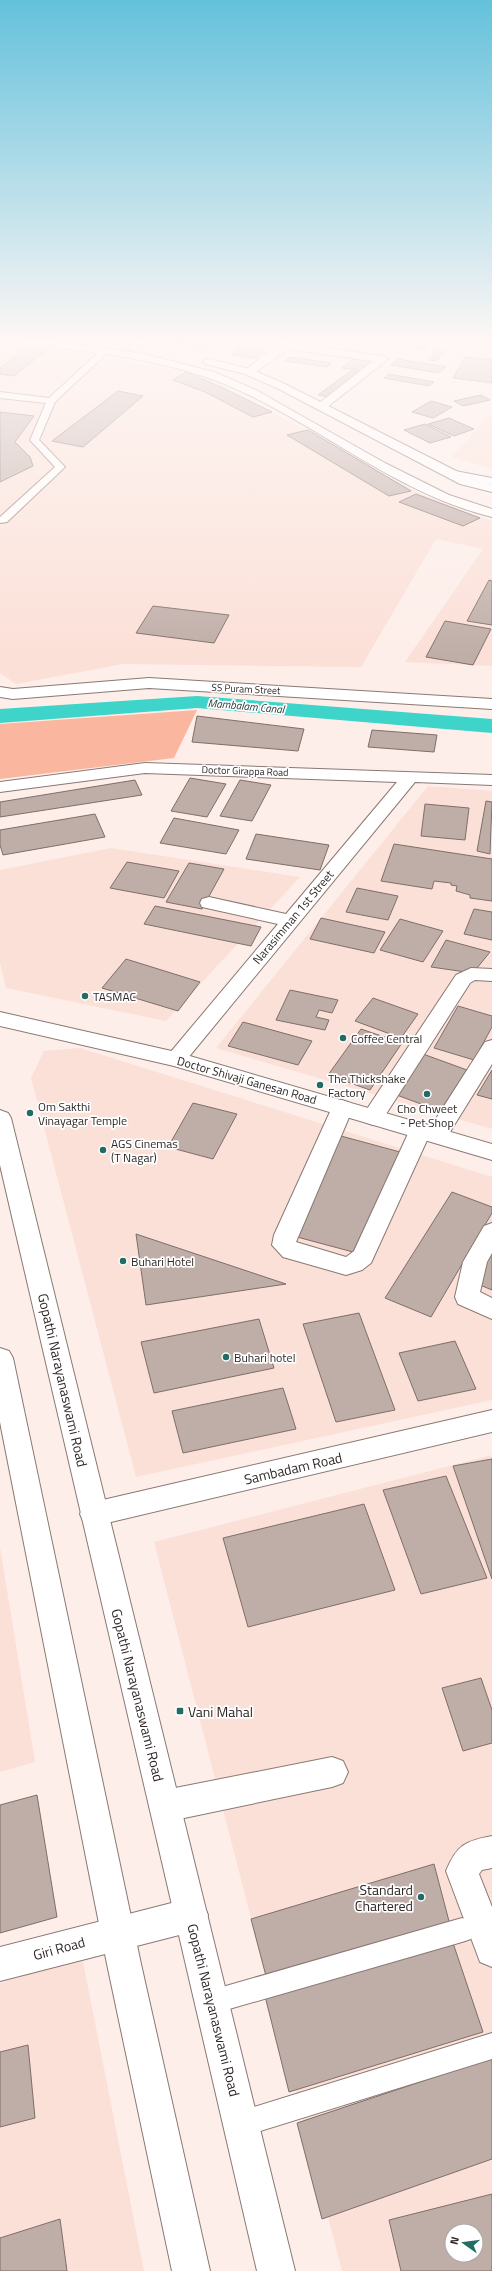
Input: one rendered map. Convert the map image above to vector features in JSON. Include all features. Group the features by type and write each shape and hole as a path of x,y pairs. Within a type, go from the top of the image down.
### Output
{"street":[{"path":"343,444 437,495 492,513"},
{"path":"396,444 466,481 492,488"},
{"name":"SS Puram Street","path":"0,692 13,694 149,683 492,704"},
{"name":"Doctor Girappa Road","path":"0,787 145,768 492,780"},
{"name":"Narasimman 1st Street","path":"176,1059 411,776"},
{"path":"209,903 291,921"},
{"path":"373,1117 463,979 471,974 492,975"},
{"name":"Doctor Shivaji Ganesan Road","path":"0,1019 176,1059 492,1152"},
{"path":"342,1108 286,1234 284,1245 291,1251 346,1266 354,1264 363,1257 428,1133 492,1047"},
{"name":"Gopathi Narayanaswami Road","path":"0,1118 276,2271"},
{"path":"492,1232 475,1262 467,1297 492,1309"},
{"path":"0,1358 118,1932 191,2271"},
{"name":"Sambadam Road","path":"94,1514 492,1421"},
{"path":"165,1806 332,1772"},
{"path":"492,1852 473,1856 462,1871 492,1950"},
{"name":"Giri Road","path":"0,1964 118,1932 191,1915"}],"lane":[{"path":"0,520 4,520 60,467 38,444"},
{"path":"450,472 492,481"},
{"path":"212,2002 462,1930"},
{"path":"241,2124 492,2046"}],"shaded area":[{"path":"0,444 330,444 419,493 492,521 492,666 405,662 483,549 436,539 361,667 123,664 16,684 0,673"},
{"path":"464,444 492,444 492,469 452,457"},
{"path":"197,710 174,758 0,779 0,724"},
{"path":"428,786 492,791 492,1129 216,1048"},
{"path":"111,848 300,877 166,1021 6,988 0,963 0,870"},
{"path":"80,1048 492,1177 492,1400 136,1477 31,1078 44,1051"},
{"path":"492,1455 492,2271 342,2271 154,1542"},
{"path":"0,1547 35,1762 0,1772"},
{"path":"82,1957 144,2271 0,2271 0,1983"}],"building":[{"path":"0,444 17,444 30,457 33,466 0,482"},
{"path":"67,444 87,444 83,447"},
{"path":"302,444 332,444 411,491 389,496"},
{"path":"416,494 480,518 463,526 399,502"},
{"path":"489,580 492,581 492,625 467,621"},
{"path":"153,606 229,615 214,643 136,633"},
{"path":"445,621 491,629 473,665 426,657"},
{"path":"197,716 304,729 298,751 192,742"},
{"path":"372,730 437,735 434,752 368,747"},
{"path":"190,778 226,784 207,817 171,811"},
{"path":"135,780 142,795 0,817 0,802"},
{"path":"240,780 271,785 252,821 220,816"},
{"path":"486,801 492,802 490,854 477,851"},
{"path":"425,804 469,808 465,840 421,836"},
{"path":"95,814 105,837 3,855 0,845 0,830"},
{"path":"174,818 239,830 226,854 160,843"},
{"path":"256,834 329,845 320,870 246,859"},
{"path":"394,844 492,859 492,901 470,898 470,895 456,891 457,886 451,885 451,883 434,881 432,889 381,881"},
{"path":"127,862 179,871 164,898 110,888"},
{"path":"189,863 224,869 202,909 166,902"},
{"path":"357,888 398,896 388,920 346,912"},
{"path":"155,906 261,927 251,946 144,924"},
{"path":"474,909 492,912 492,940 464,934"},
{"path":"321,918 385,932 374,953 310,939"},
{"path":"400,919 443,931 423,962 380,950"},
{"path":"446,940 490,952 473,973 431,967"},
{"path":"126,959 200,982 178,1011 102,988"},
{"path":"290,990 338,1000 332,1013 319,1010 316,1017 329,1020 325,1030 276,1020"},
{"path":"373,998 418,1014 401,1038 355,1021"},
{"path":"458,1006 492,1016 492,1027 474,1060 434,1048"},
{"path":"243,1022 312,1041 298,1065 228,1046"},
{"path":"361,1029 402,1043 370,1090 328,1075"},
{"path":"423,1054 467,1070 440,1111 394,1094"},
{"path":"492,1070 492,1099 477,1095"},
{"path":"193,1103 237,1114 213,1159 168,1147"},
{"path":"341,1136 400,1152 353,1252 297,1237"},
{"path":"452,1192 492,1207 492,1213 431,1317 385,1298"},
{"path":"136,1234 286,1284 146,1305"},
{"path":"492,1253 492,1290 475,1283"},
{"path":"359,1313 395,1410 336,1422 303,1324"},
{"path":"259,1319 274,1368 154,1393 141,1342"},
{"path":"455,1341 476,1389 418,1401 399,1353"},
{"path":"283,1388 296,1429 183,1453 172,1411"},
{"path":"492,1459 492,1579 453,1466"},
{"path":"446,1476 487,1578 421,1594 383,1490"},
{"path":"364,1504 395,1590 248,1627 223,1538"},
{"path":"481,1678 492,1710 492,1743 463,1751 442,1688"},
{"path":"37,1795 57,1917 0,1933 0,1805"},
{"path":"434,1864 450,1925 266,1976 251,1919"},
{"path":"452,1940 483,2032 289,2092 265,1996"},
{"path":"28,2045 35,2118 0,2127 0,2052"},
{"path":"492,2058 492,2159 322,2219 297,2123"},
{"path":"492,2194 492,2271 401,2271 389,2220"},
{"path":"60,2219 67,2271 0,2271 0,2238"}],"waterway":[{"name":"Mambalam Canal","path":"0,716 197,702 492,726"}],"place":[{"name":"TASMAC","path":"85,996"},
{"name":"Coffee Central","path":"343,1038"},
{"name":"The Thickshake Factory","path":"320,1085"},
{"name":"Cho Chweet - Pet Shop","path":"427,1094"},
{"name":"Om Sakthi Vinayagar Temple","path":"30,1113"},
{"name":"AGS Cinemas (T Nagar)","path":"103,1150"},
{"name":"Buhari Hotel","path":"123,1261"},
{"name":"Buhari hotel","path":"226,1357"},
{"name":"Vani Mahal","path":"180,1711"},
{"name":"Standard Chartered","path":"421,1897"}]}
